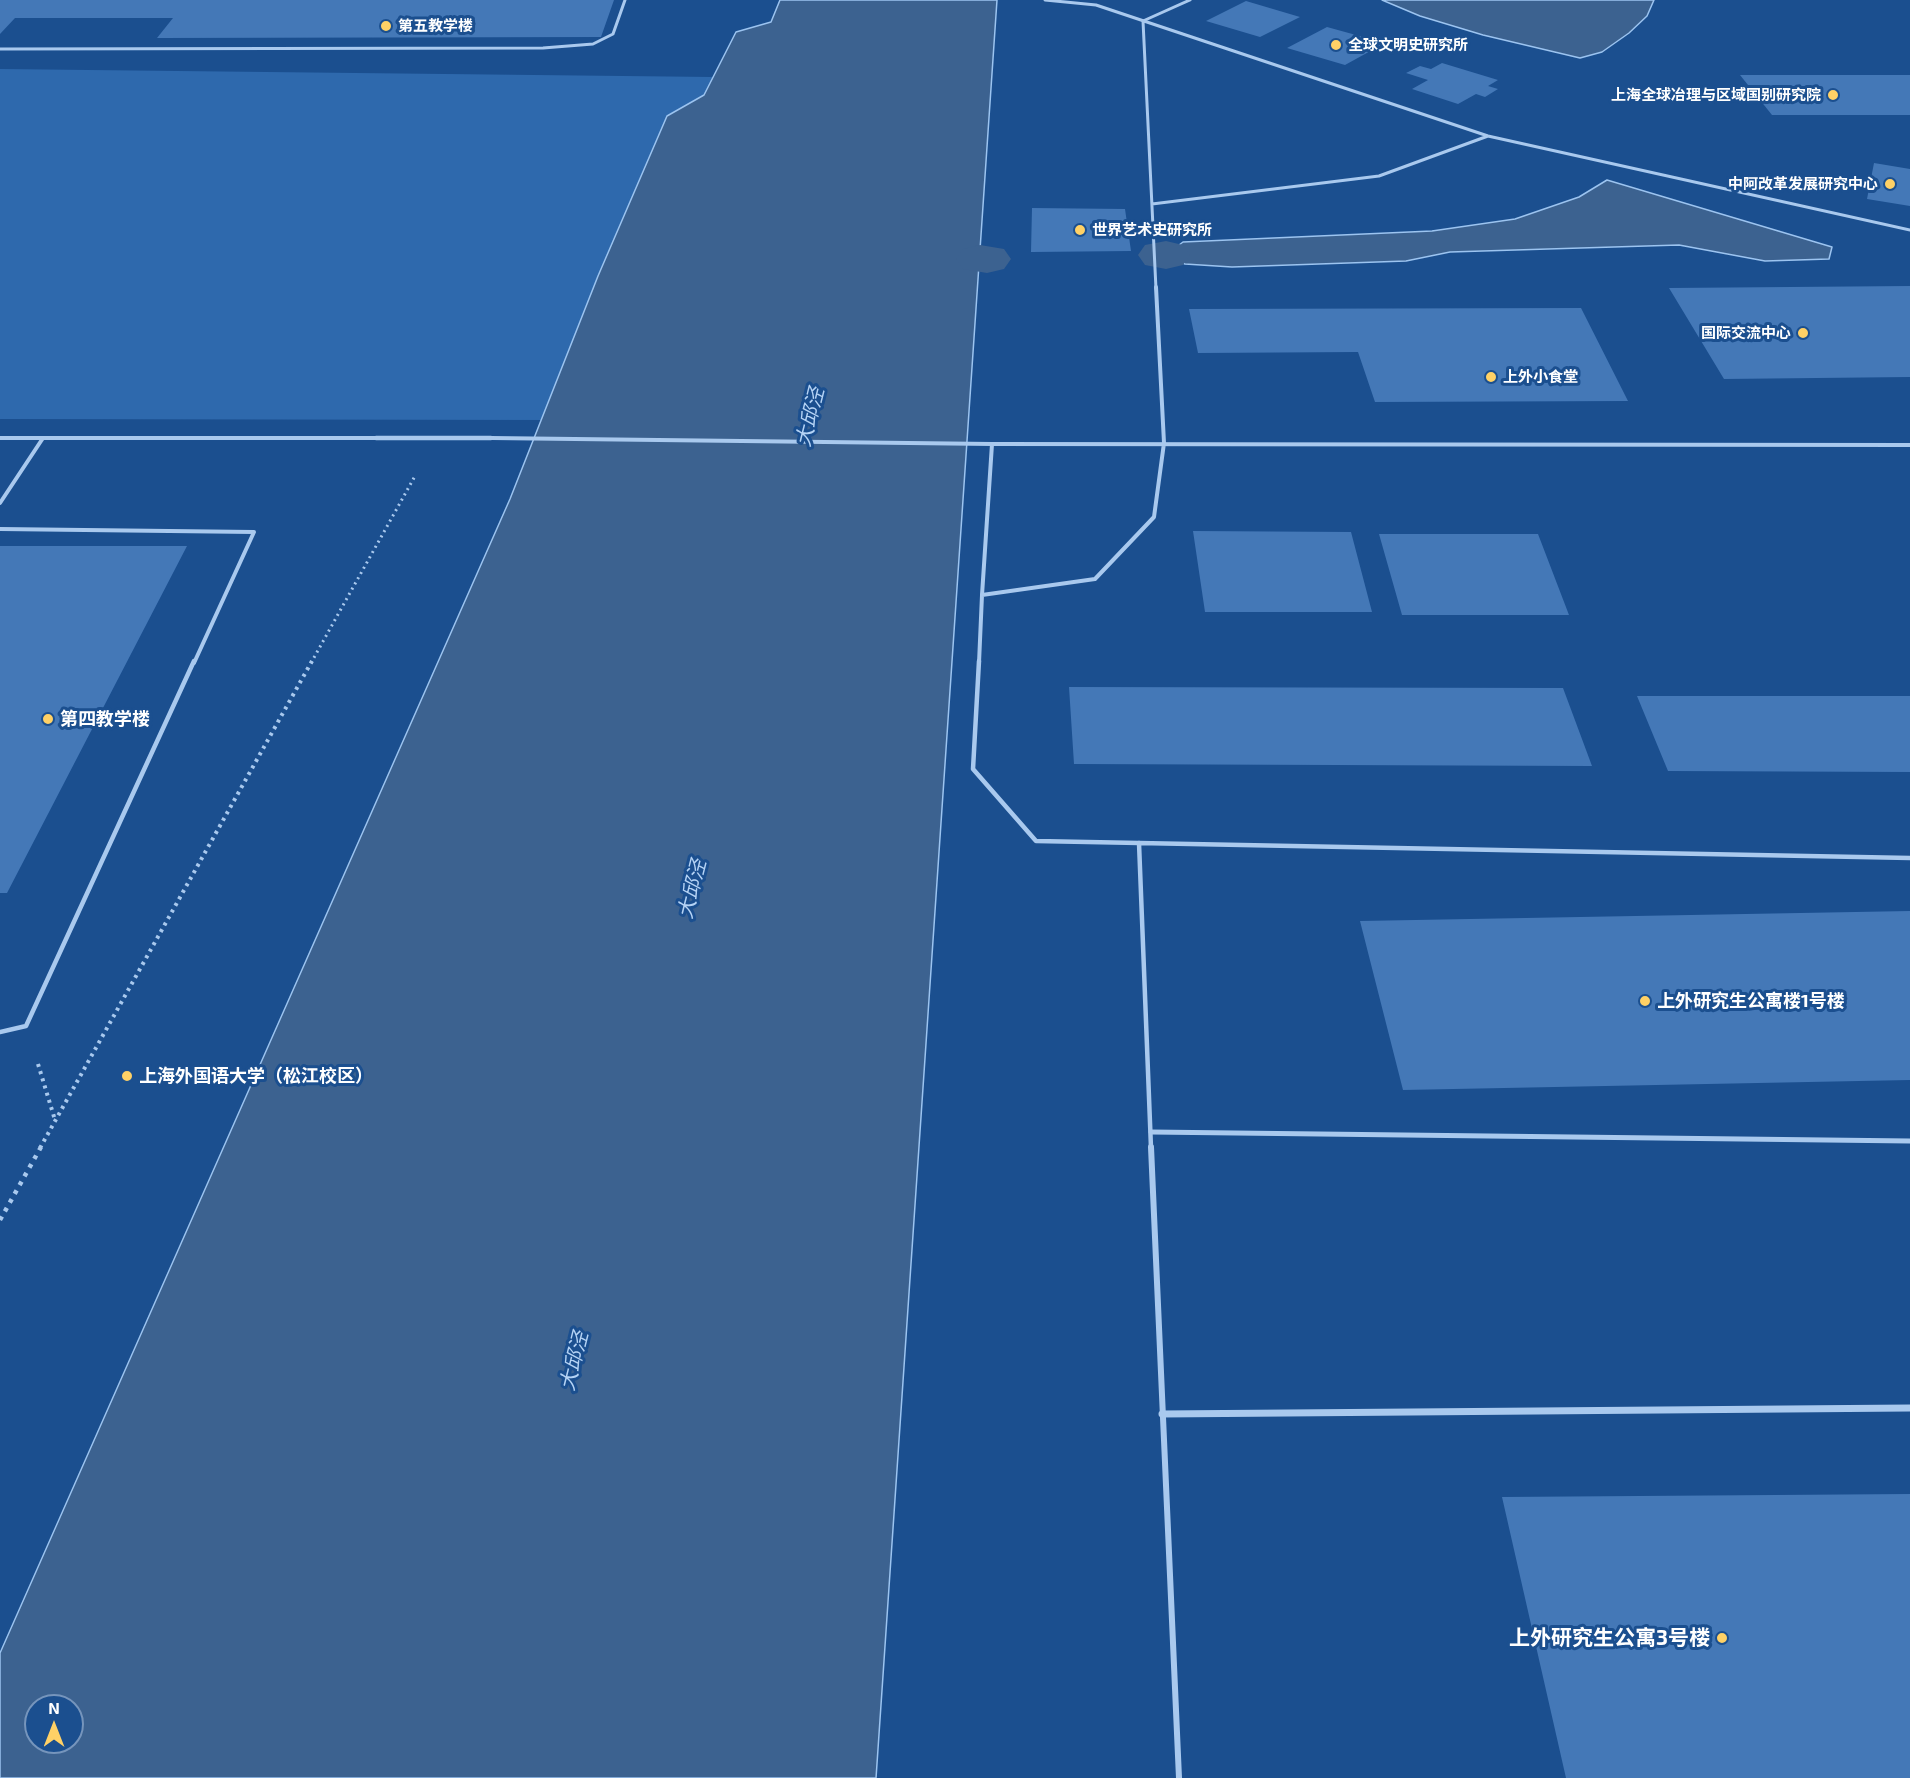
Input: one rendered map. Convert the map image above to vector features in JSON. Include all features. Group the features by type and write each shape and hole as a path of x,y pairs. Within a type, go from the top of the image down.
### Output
{"street":[{"path":"1143,21 1190,0"},
{"path":"376,438 491,438"},
{"path":"982,595 992,444"},
{"path":"1151,1132 1910,1141"},
{"path":"1162,1414 1910,1408"}],"lane":[{"path":"0,49 543,48 593,44 613,33 625,0"},
{"path":"1045,0 1095,4 1488,136 1910,230"},
{"path":"1143,21 1164,443 1154,517 1095,579 982,595 973,769 1036,841 1910,858"},
{"path":"1152,204 1379,176 1488,136"},
{"path":"0,438 376,438"},
{"path":"0,502 43,438"},
{"path":"491,438 992,444 1910,445"},
{"path":"0,529 254,532 26,1026 0,1032"},
{"path":"1139,843 1179,1778"}],"path":[{"path":"0,1220 436,438"},
{"path":"26,1026 56,1120"}],"shaded area":[{"path":"0,69 713,77 704,95 667,116 541,420 0,419"}],"water":[{"name":"大邱泾","path":"780,0 997,0 876,1778 0,1778 0,1653 510,499 598,276 667,116 704,95 736,32 771,22"},
{"path":"1382,0 1654,0 1647,16 1629,33 1602,52 1580,58 1483,35 1420,16"},
{"path":"1607,180 1832,247 1829,259 1765,261 1679,245 1450,252 1406,261 1232,267 1185,264 1166,255 1183,242 1432,231 1515,219 1579,197"}],"building":[{"name":"第五教学楼","path":"0,0 614,0 601,37 157,38 173,18 15,18 0,34"},
{"path":"1246,1 1300,17 1260,37 1206,21"},
{"name":"全球文明史研究所","path":"1327,27 1385,43 1345,65 1287,48"},
{"path":"1442,63 1498,80 1488,86 1498,89 1485,97 1476,94 1458,104 1412,89 1428,80 1406,73 1420,66 1431,69"},
{"name":"上海全球冶理与区域国别研究院","path":"1740,75 1910,75 1910,115 1772,115"},
{"name":"中阿改革发展研究中心","path":"1874,163 1910,169 1910,206 1867,199"},
{"name":"世界艺术史研究所","path":"1032,208 1125,209 1131,251 1031,252"},
{"name":"国际交流中心","path":"1910,286 1910,377 1724,379 1669,288"},
{"name":"上外小食堂","path":"1581,308 1628,401 1375,402 1358,352 1198,353 1189,309"},
{"path":"1193,531 1351,532 1372,612 1205,612"},
{"path":"1379,534 1538,534 1569,615 1402,615"},
{"name":"第四教学楼","path":"0,546 187,546 7,893 0,893"},
{"path":"1069,687 1563,688 1592,766 1074,764"},
{"path":"1637,696 1910,696 1910,772 1668,771"},
{"name":"上外研究生公寓楼1号楼","path":"1910,911 1910,1080 1403,1090 1360,921"},
{"name":"上外研究生公寓3号楼","path":"1910,1494 1910,1778 1566,1778 1502,1497"}],"waterway":[{"path":"980,259 987,259"}],"place":[{"name":"第五教学楼","path":"386,26"},
{"name":"全球文明史研究所","path":"1336,45"},
{"name":"上海全球冶理与区域国别研究院","path":"1833,95"},
{"name":"中阿改革发展研究中心","path":"1890,184"},
{"name":"世界艺术史研究所","path":"1080,230"},
{"name":"国际交流中心","path":"1803,333"},
{"name":"上外小食堂","path":"1491,377"},
{"name":"第四教学楼","path":"48,719"},
{"name":"上外研究生公寓楼1号楼","path":"1645,1001"},
{"name":"上海外国语大学（松江校区）","path":"127,1076"},
{"name":"上外研究生公寓3号楼","path":"1722,1638"}]}
